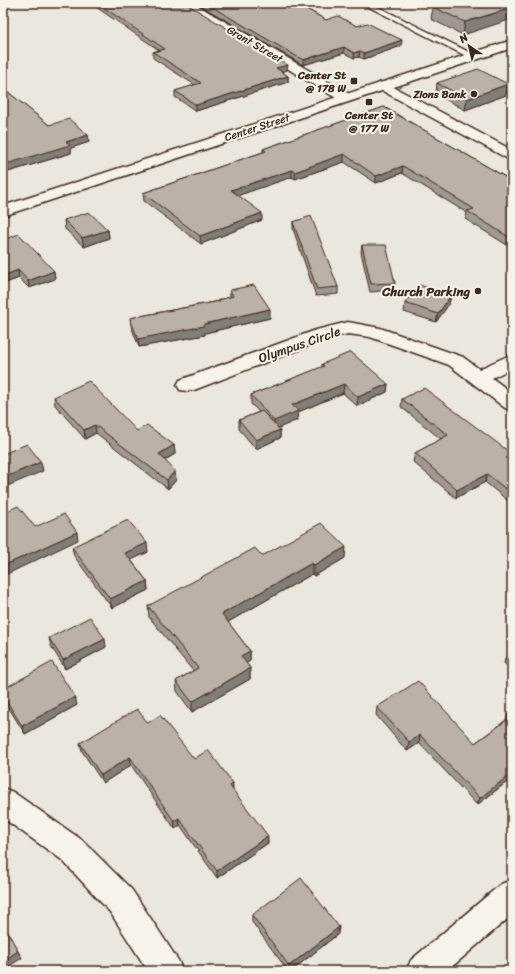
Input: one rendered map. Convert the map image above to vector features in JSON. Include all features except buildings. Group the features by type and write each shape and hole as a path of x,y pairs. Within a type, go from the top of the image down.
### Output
{"street":[{"name":"Grant Street","path":"185,3 346,98"},
{"name":"Center Street","path":"3,212 512,44"},
{"path":"384,86 512,156"},
{"name":"Olympus Circle","path":"187,385 323,334 348,328 373,332 456,361 512,403"},
{"path":"478,377 512,360"},
{"path":"3,801 72,850 122,901 167,971"},
{"path":"422,971 512,895"}],"lane":[{"path":"364,3 473,56"}],"place":[{"name":"Center St @ 178 W","path":"354,81"},
{"name":"Zions Bank","path":"474,94"},
{"name":"Center St @ 177 W","path":"369,102"},
{"name":"Church Parking","path":"478,291"}]}
